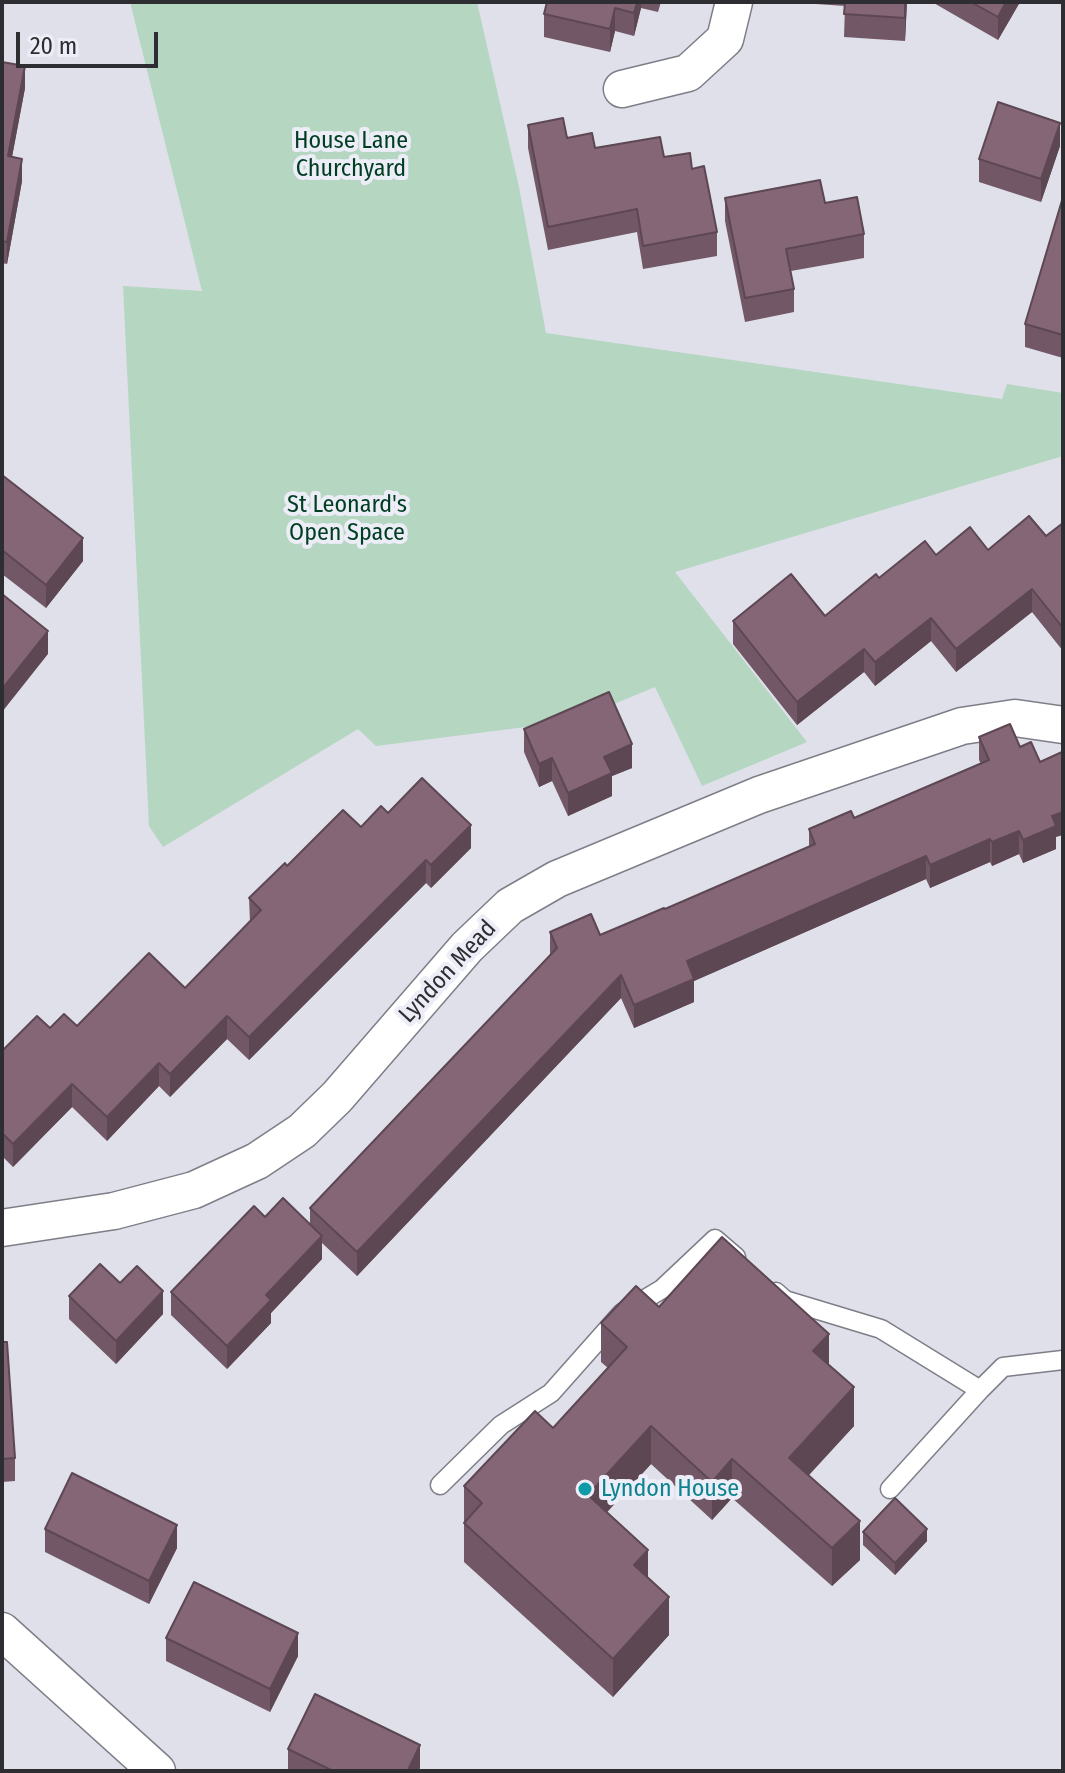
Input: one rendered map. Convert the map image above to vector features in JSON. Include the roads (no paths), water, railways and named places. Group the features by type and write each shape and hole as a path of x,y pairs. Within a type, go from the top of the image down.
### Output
{"street":[{"path":"622,89 688,73 725,39 734,2"},
{"name":"Lyndon Mead","path":"2,1228 114,1211 194,1190 257,1161 302,1131 337,1097 478,937 510,906 557,879 759,795 962,726 1015,718 1063,725"},
{"path":"2,1631 157,1771"}],"lane":[{"path":"440,1485 501,1425 551,1393 622,1313 662,1289 715,1239 785,1300 881,1329 980,1390"},
{"path":"890,1489 1003,1367 1063,1360"}],"place":[{"name":"Lyndon House","path":"585,1489"}],"park label":[{"name":"House Lane Churchyard","path":"351,155"},
{"name":"St Leonard's Open Space","path":"347,519"}]}
